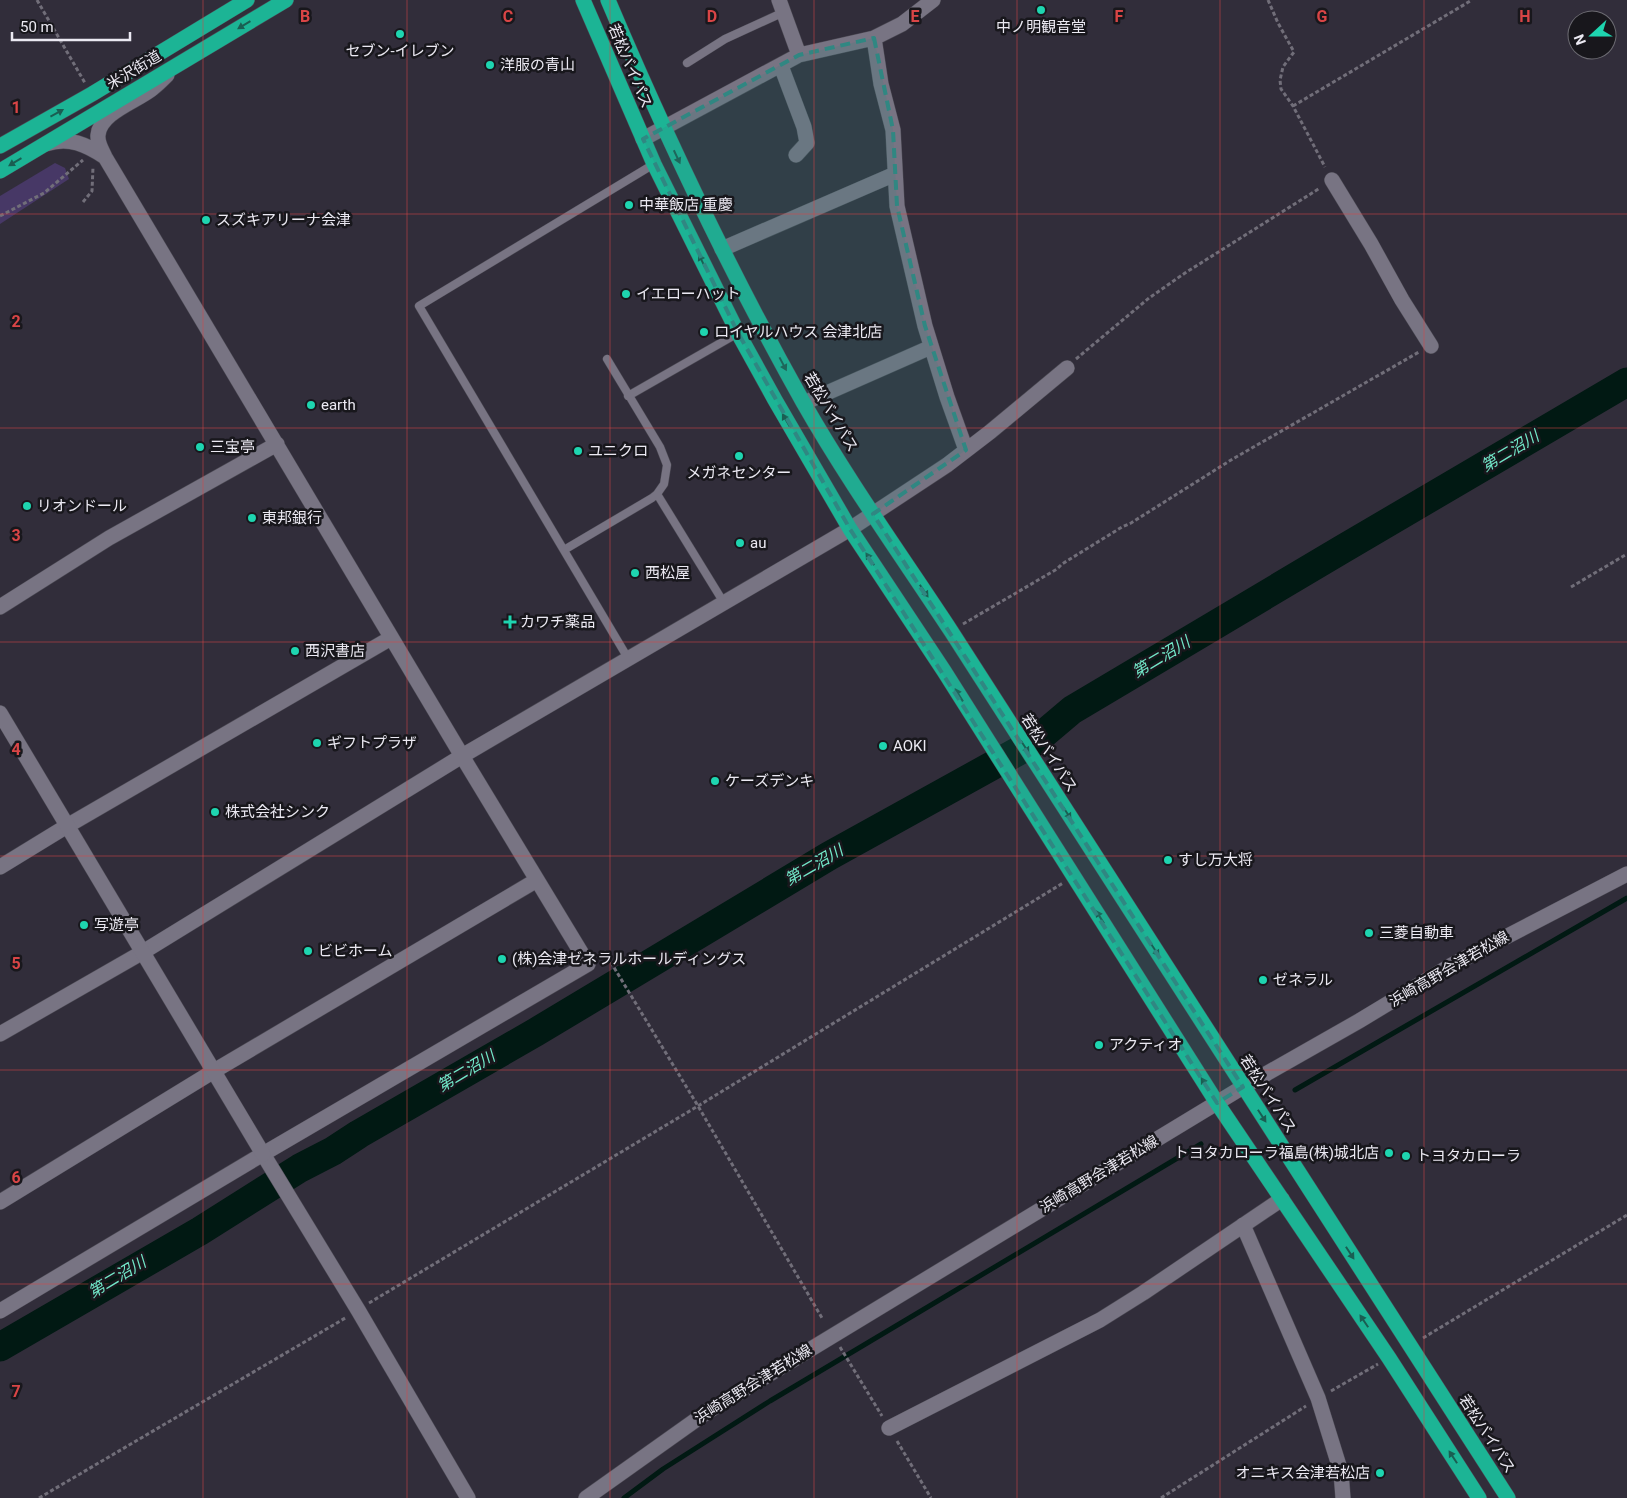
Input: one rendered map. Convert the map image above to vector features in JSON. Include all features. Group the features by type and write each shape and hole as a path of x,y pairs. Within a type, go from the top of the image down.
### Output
{"highway":[{"name":"米沢街道","path":"0,146 92,94 247,0"},
{"name":"米沢街道","path":"0,171 286,0"},
{"name":"若松バイパス","path":"583,0 654,164 738,332 780,409 850,529 985,736 1217,1103 1389,1358 1479,1498"},
{"name":"若松バイパス","path":"608,0 664,129 722,249 804,402 873,514 951,631 1508,1498"}],"street":[{"path":"643,139 799,55 874,38 902,24 933,0"},
{"path":"781,6 799,55"},
{"path":"874,38 881,84 893,130 897,206 925,326 966,450"},
{"path":"0,1311 263,1154 588,964 462,756 99,144 98,134 101,124 108,116 153,89 178,65"},
{"path":"780,66 804,127 807,143 796,155"},
{"path":"41,146 66,140 78,142 105,157"},
{"path":"722,249 895,174"},
{"path":"1332,180 1430,346"},
{"path":"804,402 931,347"},
{"path":"0,1034 143,952 462,756 850,529 947,465 990,432 1066,368"},
{"path":"0,607 109,538 277,444"},
{"path":"0,867 67,826 392,638"},
{"path":"0,713 358,1310 468,1498"},
{"name":"浜崎高野会津若松線","path":"586,1498 707,1412 1243,1087 1360,1021 1450,966 1627,874"},
{"path":"0,1202 214,1071 537,880"},
{"path":"889,1428 1100,1320 1282,1199"},
{"path":"1243,1225 1318,1398 1341,1472 1343,1498"}],"lane":[{"path":"687,63 781,6"},
{"path":"628,660 419,306 654,164"},
{"path":"628,396 738,332"},
{"path":"564,550 657,494 664,484 667,465 660,447 607,359"},
{"path":"657,494 724,603"}],"path":[{"path":"37,0 92,94"},
{"path":"1066,368 1149,298 1332,180 1293,106 1281,90 1280,80 1283,67 1294,52 1268,0"},
{"path":"1293,106 1472,0"},
{"path":"0,216 44,193 83,160"},
{"path":"83,202 92,191 93,167"},
{"path":"951,631 1057,570 1062,564 1122,526 1131,523 1231,460 1430,346"},
{"path":"1572,587 1627,554"},
{"path":"39,1498 358,1310 698,1106 1074,876"},
{"path":"588,964 604,951 698,1106 822,1318"},
{"path":"1410,1346 1627,1215"},
{"path":"840,1347 849,1362"},
{"path":"1162,1498 1318,1398 1389,1358"}],"highlighted area":[{"path":"874,38 893,130 897,206 925,326 966,450 873,514 1243,1087 1217,1103 850,529 738,333 643,139 799,55"}],"shaded area":[{"path":"55,163 65,168 69,179 0,224 0,196"}],"waterway":[{"name":"第二沼川","path":"0,1347 200,1231 300,1168 333,1151 359,1134 536,1032 829,856 1033,743 1072,710 1627,382"},
{"path":"1295,1090 1627,898"},
{"path":"624,1498 663,1469 770,1401 1201,1144"}],"place":[{"name":"中ノ明観音堂","path":"1041,10"},
{"name":"セブン-イレブン","path":"400,34"},
{"name":"洋服の青山","path":"490,65"},
{"name":"中華飯店 重慶","path":"629,205"},
{"name":"スズキアリーナ会津","path":"206,220"},
{"name":"イエローハット","path":"626,294"},
{"name":"ロイヤルハウス 会津北店","path":"704,332"},
{"name":"earth","path":"311,405"},
{"name":"三宝亭","path":"200,447"},
{"name":"ユニクロ","path":"578,451"},
{"name":"メガネセンター","path":"739,456"},
{"name":"リオンドール","path":"27,506"},
{"name":"東邦銀行","path":"252,518"},
{"name":"au","path":"740,543"},
{"name":"西松屋","path":"635,573"},
{"name":"カワチ薬品","path":"510,622"},
{"name":"西沢書店","path":"295,651"},
{"name":"ギフトプラザ","path":"317,743"},
{"name":"AOKI","path":"883,746"},
{"name":"ケーズデンキ","path":"715,781"},
{"name":"株式会社シンク","path":"215,812"},
{"name":"すし万大将","path":"1168,860"},
{"name":"写遊亭","path":"84,925"},
{"name":"三菱自動車","path":"1369,933"},
{"name":"ビビホーム","path":"308,951"},
{"name":"(株)会津ゼネラルホールディングス","path":"502,959"},
{"name":"ゼネラル","path":"1263,980"},
{"name":"アクティオ","path":"1099,1045"},
{"name":"トヨタカローラ福島(株)城北店","path":"1389,1153"},
{"name":"トヨタカローラ","path":"1406,1156"},
{"name":"オニキス会津若松店","path":"1380,1473"}]}
